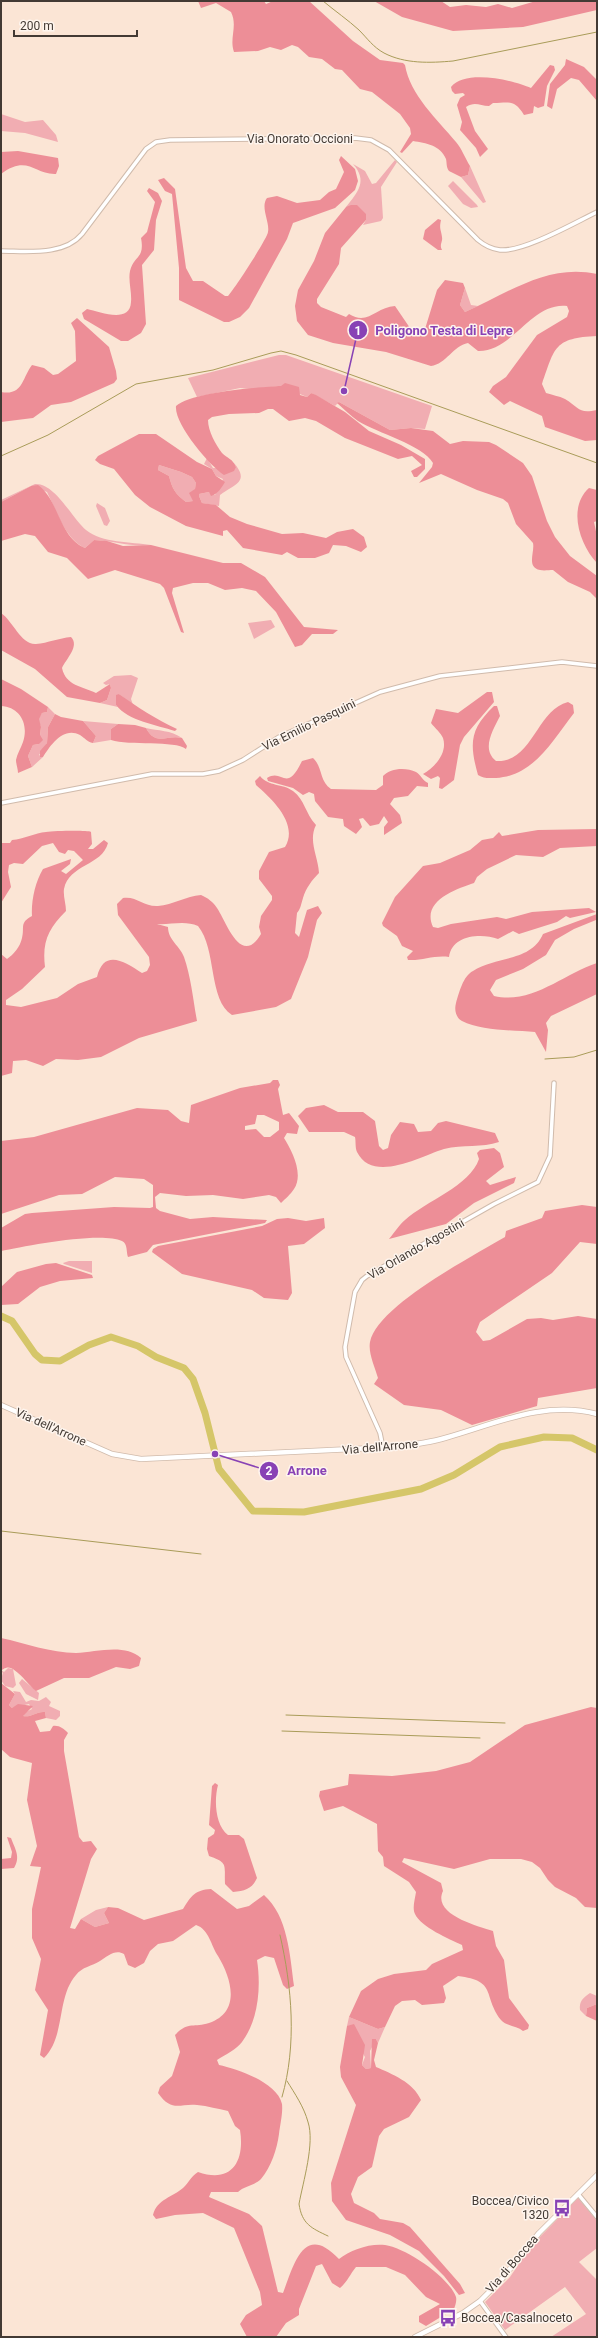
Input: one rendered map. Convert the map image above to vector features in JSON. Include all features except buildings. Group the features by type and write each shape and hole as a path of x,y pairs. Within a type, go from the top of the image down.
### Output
{"street":[{"name":"Via Onorato Occioni","path":"1,251 57,248 72,243 81,235 146,149 156,142 170,140 356,138 371,140 389,150 478,240 498,250 522,246 597,212"},
{"name":"Via Emilio Pasquini","path":"1,803 152,774 215,772 238,763 279,737 380,692 440,676 562,662 597,666"},
{"name":"Via Orlando Agostini","path":"383,1448 380,1433 346,1357 345,1347 358,1286 367,1276 494,1204 538,1182 550,1156 554,1084"},
{"name":"Via dell'Arrone","path":"1,1405 112,1454 141,1459 383,1448 433,1441 546,1410 569,1409 597,1414"},
{"name":"Via di Boccea","path":"415,2337 463,2313 480,2300 501,2280 539,2233 597,2175"},
{"path":"578,2194 597,2217"},
{"path":"480,2300 506,2337"}],"shaded area":[{"path":"198,1 264,1 266,4 273,1 309,1 353,41 380,60 403,63 405,65 412,86 418,96 462,151 470,166 468,175 461,177 449,171 443,154 428,144 413,141 402,153 400,152 411,134 410,128 400,114 372,92 360,89 342,70 335,69 322,59 309,57 298,47 292,45 281,50 270,47 258,51 234,52 232,42 234,22 231,12 216,3 201,8"},
{"path":"374,1 441,1 450,7 466,5 486,7 498,4 512,8 536,1 597,1 597,10 523,27 453,31 402,17"},
{"path":"566,59 584,67 597,80 597,101 579,80 571,78 557,89 552,109 547,106 550,84 565,65"},
{"path":"550,65 554,66 555,70 547,86 544,106 538,108 534,106 533,113 524,115 517,106 511,103 493,103 489,106 472,104 466,107 475,131 488,149 480,157 476,148 460,130 462,122 457,105 460,98 465,95 463,93 455,94 451,87 467,78 478,77 501,79 531,88"},
{"path":"1,114 25,122 43,120 56,135 58,142 25,133 1,131"},
{"path":"18,151 58,158 59,166 56,174 42,172 24,165 10,168 1,174 1,152"},
{"path":"341,156 355,169 358,181 355,190 335,208 293,223 287,239 249,308 240,317 229,322 224,322 179,300 179,268 172,194 165,191 158,180 164,178 175,189 186,268 193,281 203,281 225,296 228,296 250,264 268,232 264,206 267,198 277,196 297,203 320,200 329,192 336,189 344,172 339,160"},
{"path":"395,160 397,162 381,187 383,218 381,221 363,225 366,220 346,207 360,186 361,181 360,176 353,164 365,171 372,184 376,183"},
{"path":"470,166 486,202 483,203 461,177 468,175"},
{"path":"453,181 478,207 471,208 463,204 448,186"},
{"path":"149,188 158,193 162,201 156,220 154,250 142,265 146,324 141,333 128,341 121,341 84,319 82,313 87,309 106,314 120,315 126,313 129,309 131,302 129,279 130,271 142,250 141,238 147,232 155,202 147,191"},
{"path":"357,205 366,214 366,220 341,248 339,264 317,299 317,303 321,307 346,317 349,314 362,318 367,317 382,309 395,306 410,328 420,333 425,329 437,290 445,280 463,283 465,288 460,305 465,312 513,289 545,276 579,272 597,274 597,336 572,339 564,342 558,347 550,361 542,384 546,393 565,399 582,411 597,410 597,440 585,441 545,427 542,416 510,401 504,405 489,392 493,386 506,377 537,335 567,317 569,311 567,306 554,307 543,311 502,344 490,349 478,351 468,343 458,348 441,362 431,366 386,352 333,343 308,335 297,321 295,306 298,290 314,261 325,233 346,207"},
{"path":"438,219 441,220 440,227 442,250 438,250 423,239 425,230"},
{"path":"465,288 471,305 478,306 465,312 460,305"},
{"path":"77,318 109,347 117,379 114,383 71,402 51,405 33,418 1,422 1,392 8,393 18,389 32,365 44,368 53,375 58,374 76,361 75,331 71,323"},
{"path":"279,355 286,355 432,406 425,429 411,428 390,430 339,402 335,406 311,393 307,397 281,386 252,389 240,388 197,397 188,378"},
{"path":"285,383 299,387 300,395 307,397 311,393 316,395 345,412 369,431 401,445 425,459 425,469 417,477 414,477 411,471 422,465 412,456 398,459 345,438 316,421 305,418 289,421 273,409 268,409 259,413 229,414 212,417 208,420 211,433 217,446 236,467 234,471 224,475 210,463 194,444 177,414 176,406 184,401 196,397 226,391 281,386"},
{"path":"339,402 390,430 411,428 433,431 450,444 463,441 489,442 523,463 532,476 547,521 555,537 570,556 597,576 597,599 590,592 568,582 553,570 540,570 533,566 533,543 516,524 508,503 503,499 477,490 441,474 419,483 432,467 433,463 428,457 410,445 366,426 350,415 337,403"},
{"path":"139,434 156,434 197,462 212,469 216,476 225,482 216,494 211,496 209,492 199,494 202,503 216,505 230,517 247,524 282,534 303,533 326,538 337,532 353,529 364,537 367,547 361,552 346,546 333,545 329,553 315,558 298,558 287,552 282,555 243,548 227,530 223,531 223,536 186,526 150,507 135,495 114,469 100,464 95,460 98,456","holes":["159,465 192,477 196,483 195,489 189,493 193,501 186,502 182,499 174,490 169,476 158,470"]},
{"path":"207,458 213,468 236,467 234,463 241,474 241,479 239,482 220,495 219,506 202,503 199,496 199,494 209,492 215,495 223,479 216,476 212,469 204,464"},
{"path":"159,465 192,477 196,483 194,501 186,502 179,496 173,487 169,476 158,470"},
{"path":"35,484 42,485 56,495 80,524 93,534 108,540 151,545 136,545 94,540 85,548 78,544 67,531 47,492 31,486 1,502 1,500"},
{"path":"38,485 51,500 70,536 76,543 85,548 94,540 107,541 123,546 151,545 223,563 241,563 265,577 304,627 338,630 333,634 312,634 302,645 295,647 276,612 256,591 242,588 225,590 208,583 193,583 173,588 172,593 184,633 181,632 164,588 160,584 115,570 88,579 67,558 48,552 35,536 25,534 1,541 1,502 31,486"},
{"path":"589,488 597,490 597,521 594,522 597,536 597,563 585,546 578,526 577,516 579,506 582,496"},
{"path":"97,503 105,508 110,521 107,526 104,525 96,506"},
{"path":"1,613 21,637 31,643 36,644 71,637 74,644 62,668 64,674 67,679 75,685 96,693 110,684 111,688 107,700 100,703 67,697 35,669 1,650"},
{"path":"271,620 275,627 254,639 248,623"},
{"path":"131,675 138,678 131,699 133,705 119,694 116,705 118,707 100,703 107,700 111,688 110,684 106,685 103,683 114,676"},
{"path":"1,679 21,689 48,707 47,712 42,713 39,719 41,727 40,735 43,740 39,744 33,745 28,756 32,767 18,773 16,760 25,735 24,723 18,713 8,707 1,706"},
{"path":"487,692 492,692 494,702 464,737 460,745 454,780 442,789 439,788 440,778 438,776 431,779 423,774 435,764 444,749 443,738 431,723 436,709 458,713"},
{"path":"119,694 147,713 177,729 175,731 135,719 128,715 116,705 116,695"},
{"path":"568,702 573,705 574,713 550,745 532,764 509,776 489,778 478,775 473,754 474,737 480,722 494,706 497,706 500,716 490,739 489,751 496,761 508,759 518,754 527,745 548,715 557,707"},
{"path":"48,707 55,714 48,727 47,743 39,755 43,757 32,767 28,756 33,745 39,744 41,727 38,719 42,713 47,712"},
{"path":"55,714 61,717 83,721 96,736 93,743 80,735 68,733 58,738 43,757 40,757 40,751 47,743 48,727"},
{"path":"83,721 118,724 111,729 111,740 93,743 96,736"},
{"path":"118,724 135,725 146,728 154,737 162,739 177,737 182,738 187,746 186,749 180,746 172,745 129,743 111,740 111,729"},
{"path":"146,728 169,732 182,738 177,737 162,739 154,737"},
{"path":"313,758 327,786 331,789 376,790 383,785 383,776 386,773 398,769 408,769 417,773 428,783 428,787 417,786 408,796 394,798 390,804 400,815 402,823 384,835 384,827 388,822 384,816 379,824 370,826 363,818 359,819 362,827 356,834 344,826 343,819 328,817 315,801 314,794 309,792 303,795 293,788 268,781 267,778 272,776 288,778 292,776 297,771 302,761"},
{"path":"260,776 267,782 293,791 300,798 309,816 316,825 313,843 319,873 304,894 297,913 295,933 299,937 307,910 318,906 322,913 317,920 308,957 291,999 276,1007 232,1015 224,1008 219,998 208,948 204,936 198,926 188,923 157,924 168,927 170,936 184,957 190,980 197,1021 139,1038 101,1057 78,1060 56,1059 43,1066 26,1060 13,1061 12,1073 1,1076 1,954 7,959 14,953 20,944 24,923 32,916 34,892 43,869 71,859 70,864 61,871 66,874 83,860 74,851 68,850 65,854 59,852 53,843 42,846 23,864 14,863 9,865 8,872 11,887 1,903 1,843 10,843 12,840 56,831 88,831 91,832 92,844 88,849 93,849 104,840 108,843 105,851 93,861 72,874 67,881 64,889 66,911 55,924 48,936 44,950 45,967 22,989 6,1000 6,1005 21,1007 57,998 78,984 97,977 100,968 110,960 122,962 142,973 147,971 150,965 149,957 118,915 117,904 123,898 158,906 201,895 210,900 215,906 235,939 241,944 247,946 254,943 261,934 259,927 261,916 272,900 272,896 259,879 259,871 269,852 285,847 289,830 282,813 269,797 256,785 255,781"},
{"path":"597,829 597,846 560,848 543,857 516,855 487,869 477,877 474,883 450,893 436,903 432,910 431,918 433,927 438,928 451,924 497,917 506,919 532,912 589,908 596,912 570,918 566,916 557,922 519,934 513,931 498,939 484,936 468,938 461,940 456,944 451,950 449,957 413,960 408,960 407,957 413,951 402,946 397,936 383,926 382,923 395,897 423,866 440,863 470,850 482,840 493,838 499,832 502,836 538,830"},
{"path":"597,914 596,920 574,929 555,940 546,955 523,969 496,980 490,990 494,996 508,998 521,996 547,987 597,963 597,994 551,1016 546,1023 548,1030 546,1052 535,1032 498,1030 479,1027 458,1018 455,1011 455,1006 462,985 470,973 482,966 522,954 537,943 543,934"},
{"path":"273,1080 278,1080 280,1085 278,1089 283,1115 289,1113 299,1126 297,1134 287,1133 284,1138 296,1163 298,1177 294,1189 281,1203 276,1197 269,1195 243,1199 213,1195 186,1196 160,1193 155,1197 156,1208 160,1211 190,1219 213,1217 267,1220 265,1223 153,1245 147,1252 128,1257 124,1242 112,1238 81,1238 63,1240 1,1251 1,1228 25,1214 114,1207 150,1208 153,1207 153,1185 144,1179 115,1177 82,1194 59,1195 1,1214 1,1141 34,1137 137,1108 168,1110 181,1121 189,1123 191,1105 240,1088 270,1083","holes":["257,1115 264,1115 279,1122 279,1130 270,1137 264,1137 256,1129 245,1130 245,1126 255,1124"]},
{"path":"324,1105 338,1112 363,1112 375,1121 379,1146 383,1150 388,1148 391,1135 400,1122 414,1124 418,1132 431,1131 438,1123 446,1121 495,1133 499,1142 486,1145 444,1149 398,1165 385,1167 374,1166 364,1161 357,1152 355,1137 344,1132 309,1132 298,1116 306,1108"},
{"path":"494,1148 500,1153 504,1167 486,1181 490,1185 516,1177 514,1183 474,1203 446,1224 389,1239 405,1220 467,1177 474,1169 479,1159 477,1153 480,1150"},
{"path":"582,1205 597,1207 597,1244 580,1242 552,1273 480,1322 476,1332 483,1341 490,1340 527,1319 541,1318 553,1320 578,1316 597,1319 597,1388 538,1398 537,1406 472,1425 441,1410 404,1405 374,1384 378,1378 371,1355 370,1342 376,1328 407,1298 450,1269 505,1237 506,1231 542,1218 545,1211"},
{"path":"288,1218 306,1221 324,1218 325,1228 304,1244 288,1246 292,1293 288,1300 264,1298 252,1290 182,1274 152,1252 153,1249 158,1246 262,1226 277,1219"},
{"path":"69,1261 92,1261 92,1273 63,1263"},
{"path":"56,1263 92,1275 93,1278 60,1281 40,1287 18,1304 1,1305 1,1287 17,1272 46,1264"},
{"path":"1,1638 67,1653 119,1650 134,1653 141,1658 139,1666 130,1669 116,1667 89,1678 64,1678 36,1691 13,1669 5,1668 1,1670"},
{"path":"8,1668 13,1669 16,1685 13,1688 5,1686 1,1680 3,1672 1,1674 1,1670 4,1672"},
{"path":"22,1679 39,1693 38,1700 26,1694 19,1683"},
{"path":"1,1683 15,1694 9,1705 12,1708 18,1704 33,1706 23,1716 45,1712 46,1718 35,1721 40,1732 50,1731 53,1726 57,1726 68,1733 64,1740 64,1751 79,1837 83,1842 91,1841 97,1849 91,1859 70,1928 75,1929 81,1919 95,1927 109,1923 104,1913 108,1907 118,1908 144,1920 183,1909 194,1894 211,1889 237,1909 249,1906 264,1895 272,1904 283,1925 289,1950 294,1986 287,1989 283,1985 274,1958 265,1956 257,1960 259,1981 257,2002 248,2033 240,2045 217,2060 219,2065 246,2073 265,2083 279,2096 282,2104 282,2111 277,2146 268,2169 261,2179 238,2192 211,2192 209,2197 249,2214 262,2226 278,2292 283,2293 296,2260 302,2251 309,2246 317,2245 327,2249 339,2259 360,2248 373,2245 385,2245 394,2247 415,2257 445,2281 452,2289 456,2297 454,2309 426,2326 419,2322 419,2316 440,2304 426,2297 405,2275 386,2267 356,2267 340,2288 332,2283 322,2264 316,2266 299,2309 299,2315 286,2323 276,2337 247,2337 240,2324 246,2315 262,2305 260,2292 234,2228 203,2213 175,2215 156,2219 153,2215 158,2205 183,2188 198,2172 210,2175 220,2175 228,2172 234,2167 238,2160 241,2141 240,2130 235,2126 228,2111 197,2105 172,2105 163,2099 158,2093 160,2087 172,2076 180,2052 175,2035 188,2026 209,2023 219,2018 226,2011 230,2003 230,1984 223,1965 207,1934 196,1925 173,1941 158,1944 150,1951 144,1963 135,1968 128,1965 124,1954 118,1952 112,1954 81,1970 76,1975 70,1984 66,1995 59,2028 51,2049 44,2058 40,2055 48,2010 35,1990 41,1959 32,1938 32,1909 41,1867 30,1866 37,1846 27,1800 32,1763 10,1757 1,1749"},
{"path":"13,1691 20,1692 26,1702 31,1700 39,1701 46,1697 51,1702 49,1706 60,1711 60,1716 56,1720 46,1718 45,1712 39,1712 29,1716 23,1716 24,1713 32,1709 29,1704 12,1708 9,1705 15,1694"},
{"path":"591,1707 597,1708 597,1908 585,1907 576,1898 555,1887 540,1868 532,1862 521,1859 490,1859 454,1869 404,1858 402,1862 441,1883 443,1891 441,1899 444,1906 450,1912 458,1918 476,1926 493,1931 496,1946 504,1960 509,1998 529,2025 528,2029 523,2031 503,2022 495,2011 484,1986 479,1981 458,1976 443,1986 446,1998 444,2003 422,2005 415,2000 402,2001 395,2006 385,2027 378,2029 349,2017 361,1991 378,1979 394,1974 426,1970 432,1964 463,1950 462,1945 429,1928 418,1919 414,1909 416,1892 409,1882 384,1866 383,1857 378,1851 377,1824 343,1806 324,1811 319,1796 320,1791 348,1785 349,1774 392,1776 436,1771 470,1762 525,1725"},
{"path":"215,1783 218,1785 216,1805 220,1825 228,1835 239,1835 244,1839 257,1878 253,1885 248,1889 241,1891 233,1892 225,1884 225,1869 223,1863 209,1856 207,1849 208,1838 214,1834 215,1830 209,1825 212,1786"},
{"path":"7,1837 11,1838 17,1853 17,1860 14,1868 1,1869 1,1859 11,1858 12,1852"},
{"path":"108,1907 104,1913 109,1923 95,1927 81,1919 96,1910"},
{"path":"590,1993 597,1996 597,2004 587,2008 586,2016 580,2010 580,2004 583,1998"},
{"path":"597,2004 597,2021 586,2016 587,2008"},
{"path":"349,2017 378,2029 385,2027 378,2043 376,2039 370,2051 371,2068 366,2069 362,2065 365,2057 347,2026"},
{"path":"354,2024 365,2045 362,2065 366,2069 371,2068 372,2039 376,2039 378,2043 374,2060 376,2067 402,2079 413,2088 421,2100 409,2117 384,2129 379,2136 372,2167 358,2177 351,2194 354,2203 374,2213 380,2219 403,2223 410,2227 460,2284 465,2293 459,2295 444,2276 419,2251 390,2235 346,2220 332,2201 331,2183 356,2105 341,2077 340,2067 347,2026"},
{"path":"578,2198 597,2221 597,2248 579,2262 597,2280 597,2337 551,2337 586,2314 565,2287 505,2330 485,2302 510,2277 531,2246"}],"waterway":[{"path":"323,1 355,26 380,51 392,57 409,61 453,61 597,32"},
{"path":"1,456 48,435 136,384 213,370 281,351 296,355 597,463"},
{"path":"545,1059 574,1057 597,1050"},
{"path":"1,1316 12,1321 35,1354 42,1360 60,1361 89,1345 111,1337 138,1346 156,1357 184,1368 193,1379 205,1413 219,1469 253,1511 304,1512 421,1489 454,1475 500,1447 544,1437 572,1438 597,1450"},
{"path":"1,1531 201,1554"},
{"path":"286,1715 505,1723"},
{"path":"282,1731 480,1738"},
{"path":"280,1935 290,1995 291,2016 290,2057 282,2097"},
{"path":"287,2081 304,2111 310,2131 309,2151 299,2204 300,2211 305,2221 312,2228 328,2236"}],"place":[{"name":"Poligono Testa di Lepre","path":"344,391"},
{"name":"Arrone","path":"215,1454"},
{"name":"Boccea/Civico 1320","path":"562,2208"},
{"name":"Boccea/Casalnoceto","path":"448,2318"}]}
